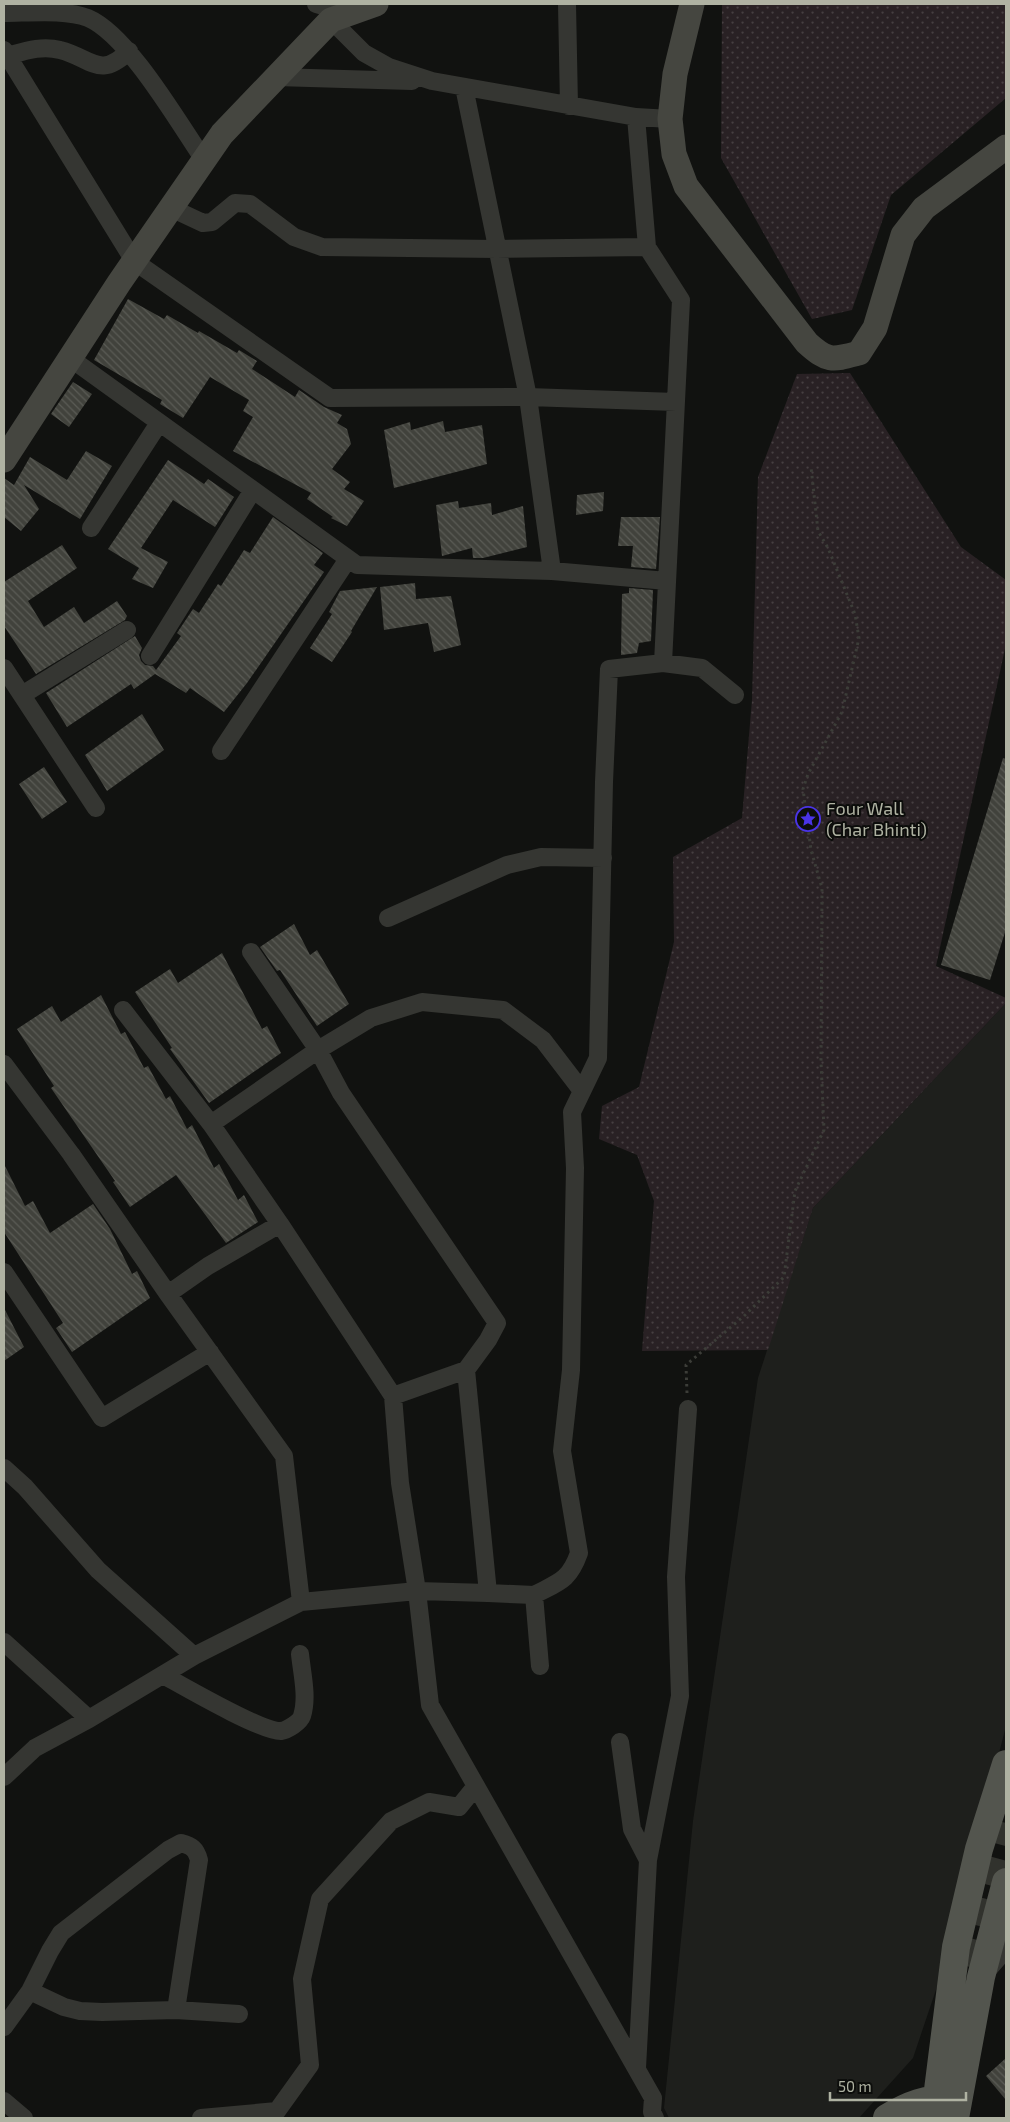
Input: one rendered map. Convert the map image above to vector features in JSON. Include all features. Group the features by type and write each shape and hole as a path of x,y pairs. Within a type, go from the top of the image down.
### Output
{"main road":[{"path":"946,2108 951,1985 956,1947 979,1849 1006,1764"},
{"path":"946,2108 1006,1882"},
{"path":"887,2118 907,2105 946,2108"}],"street":[{"path":"4,460 134,261 222,134 276,77 324,12 376,4"},
{"path":"566,4 568,106"},
{"path":"692,4 675,74 670,119 674,154 686,186 807,343 823,357 839,358 859,353 876,328 903,235 924,208 1006,147"},
{"path":"4,12 72,14 88,18 106,30 130,51 204,160"},
{"path":"324,12 364,52 389,67 432,81 636,117 670,119"},
{"path":"130,51 113,65 105,66 96,65 61,50 49,48 5,53 134,261 330,398 528,397 676,402"},
{"path":"276,77 432,81"},
{"path":"464,87 528,397 552,571"},
{"path":"636,117 647,248 681,300 663,663"},
{"path":"171,208 203,222 212,222 235,203 250,204 294,237 322,247 647,248"},
{"path":"70,358 357,565 552,571 667,581"},
{"path":"91,528 159,423"},
{"path":"150,656 253,490"},
{"path":"221,751 348,559"},
{"path":"22,695 127,630"},
{"path":"4,1777 35,1748 89,1719 194,1656 300,1602 417,1591 534,1595 566,1578 574,1566 579,1553 562,1451 571,1370 575,1168 572,1112 598,1058 609,669 663,663 702,668 735,695"},
{"path":"4,668 96,808"},
{"path":"388,918 507,865 541,857 603,858"},
{"path":"251,952 318,1050 341,1093 496,1323 488,1340 466,1370 393,1396"},
{"path":"211,1124 318,1050 372,1018 422,1002 503,1010 543,1040 582,1091"},
{"path":"123,1010 211,1124 280,1224 393,1396 400,1483 417,1591 430,1705 637,2068 653,2098 652,2112 655,2118"},
{"path":"4,1064 72,1154 168,1294 284,1456 300,1602"},
{"path":"168,1294 208,1266 280,1224"},
{"path":"4,1272 102,1418 210,1352"},
{"path":"466,1370 488,1593"},
{"path":"637,2068 648,1860 680,1696 676,1577 688,1409"},
{"path":"4,1468 25,1487 98,1570 194,1656"},
{"path":"534,1595 540,1666"},
{"path":"4,1642 89,1719"},
{"path":"162,1675 256,1724 280,1731 292,1726 302,1718 304,1697 300,1654"},
{"path":"620,1742 624,1788 632,1829 648,1860"},
{"path":"200,2118 277,2111 310,2065 302,1978 320,1899 391,1821 429,1802 459,1807 476,1786"},
{"path":"4,2028 30,1991 61,1933 153,1861 181,1843 190,1845 197,1851 199,1860 176,2010"},
{"path":"951,1985 981,1977 1006,1949"},
{"path":"30,1991 64,2007 80,2011 176,2010 239,2014"},
{"path":"4,2101 24,2118"}],"path":[{"path":"688,1409 686,1365 744,1316 784,1277 795,1191 824,1130 821,1062 822,888 811,850 804,789 808,774 842,712 859,638 855,614 828,548 818,531 811,467"}],"shaded area":[{"path":"722,4 1006,4 1006,98 891,195 852,310 812,319 721,158"},
{"path":"850,373 961,547 1006,580 1006,644 936,966 1006,998 1006,1003 813,1208 768,1350 642,1351 654,1201 637,1155 599,1139 602,1106 639,1087 674,942 673,857 742,818 752,700 758,477 797,374"},
{"path":"1006,1003 1006,1726 943,1969 913,2058 859,2118 669,2118 664,2108 693,1821 758,1378 813,1208"}],"building":[{"path":"128,299 164,319 167,315 237,353 239,350 257,361 252,369 295,397 299,390 324,407 342,415 337,423 347,429 351,444 332,469 350,482 344,489 364,501 347,526 331,518 333,517 307,499 311,493 233,451 253,417 243,411 249,400 210,377 183,418 160,404 162,400 94,360"},
{"path":"73,382 92,394 69,427 51,414"},
{"path":"443,421 445,432 482,425 487,464 394,488 384,430 410,422 411,430"},
{"path":"86,451 112,466 80,519 24,485 39,509 21,531 4,517 4,478 14,485 30,457 67,480"},
{"path":"168,460 204,484 208,479 234,497 215,527 173,500 141,548 168,562 153,588 132,579 139,568 108,549"},
{"path":"604,492 603,511 576,515 577,495"},
{"path":"458,501 459,508 491,503 492,515 523,506 527,547 483,558 473,558 472,548 442,556 436,505"},
{"path":"273,517 323,553 314,565 324,572 247,683 224,712 190,688 186,693 155,674 134,689 131,684 67,727 46,693 135,636 142,648 139,655 141,661 145,665 153,666 156,670 181,636 177,633 193,609 199,613 218,584 221,586 244,550 250,553"},
{"path":"621,517 660,517 656,569 631,567 633,546 618,546"},
{"path":"62,545 77,568 28,601 44,627 74,607 84,623 117,601 127,616 125,620 36,674 4,626 4,582"},
{"path":"415,583 416,599 451,596 461,645 434,652 428,623 384,630 380,587"},
{"path":"377,587 352,632 332,662 310,648 332,614 329,612 340,591"},
{"path":"629,588 653,590 651,641 639,643 637,653 621,655 622,594 629,593"},
{"path":"142,714 164,750 107,791 85,755"},
{"path":"1003,758 1006,759 1006,929 990,980 941,965"},
{"path":"44,767 67,802 42,819 19,784"},
{"path":"294,924 310,955 317,950 349,1004 317,1026 280,970 277,971 260,947"},
{"path":"222,953 262,1029 267,1026 281,1053 209,1103 170,1049 172,1048 135,992 170,969 178,983"},
{"path":"101,995 121,1034 125,1032 144,1068 148,1066 166,1099 170,1096 187,1129 192,1125 214,1168 219,1164 238,1200 244,1195 258,1222 226,1243 176,1175 130,1207 113,1182 115,1181 51,1088 54,1086 17,1029 52,1006 61,1022"},
{"path":"4,1164 25,1206 33,1201 50,1233 93,1204 110,1229 132,1274 137,1271 150,1298 72,1352 56,1328 63,1323 4,1232"},
{"path":"4,1308 24,1347 4,1361"},
{"path":"1006,2058 1006,2100 986,2076"}],"tunnel":[{"path":"957,2007 1006,1823"}],"place":[{"name":"Four Wall (Char Bhinti)","path":"808,819"}]}
